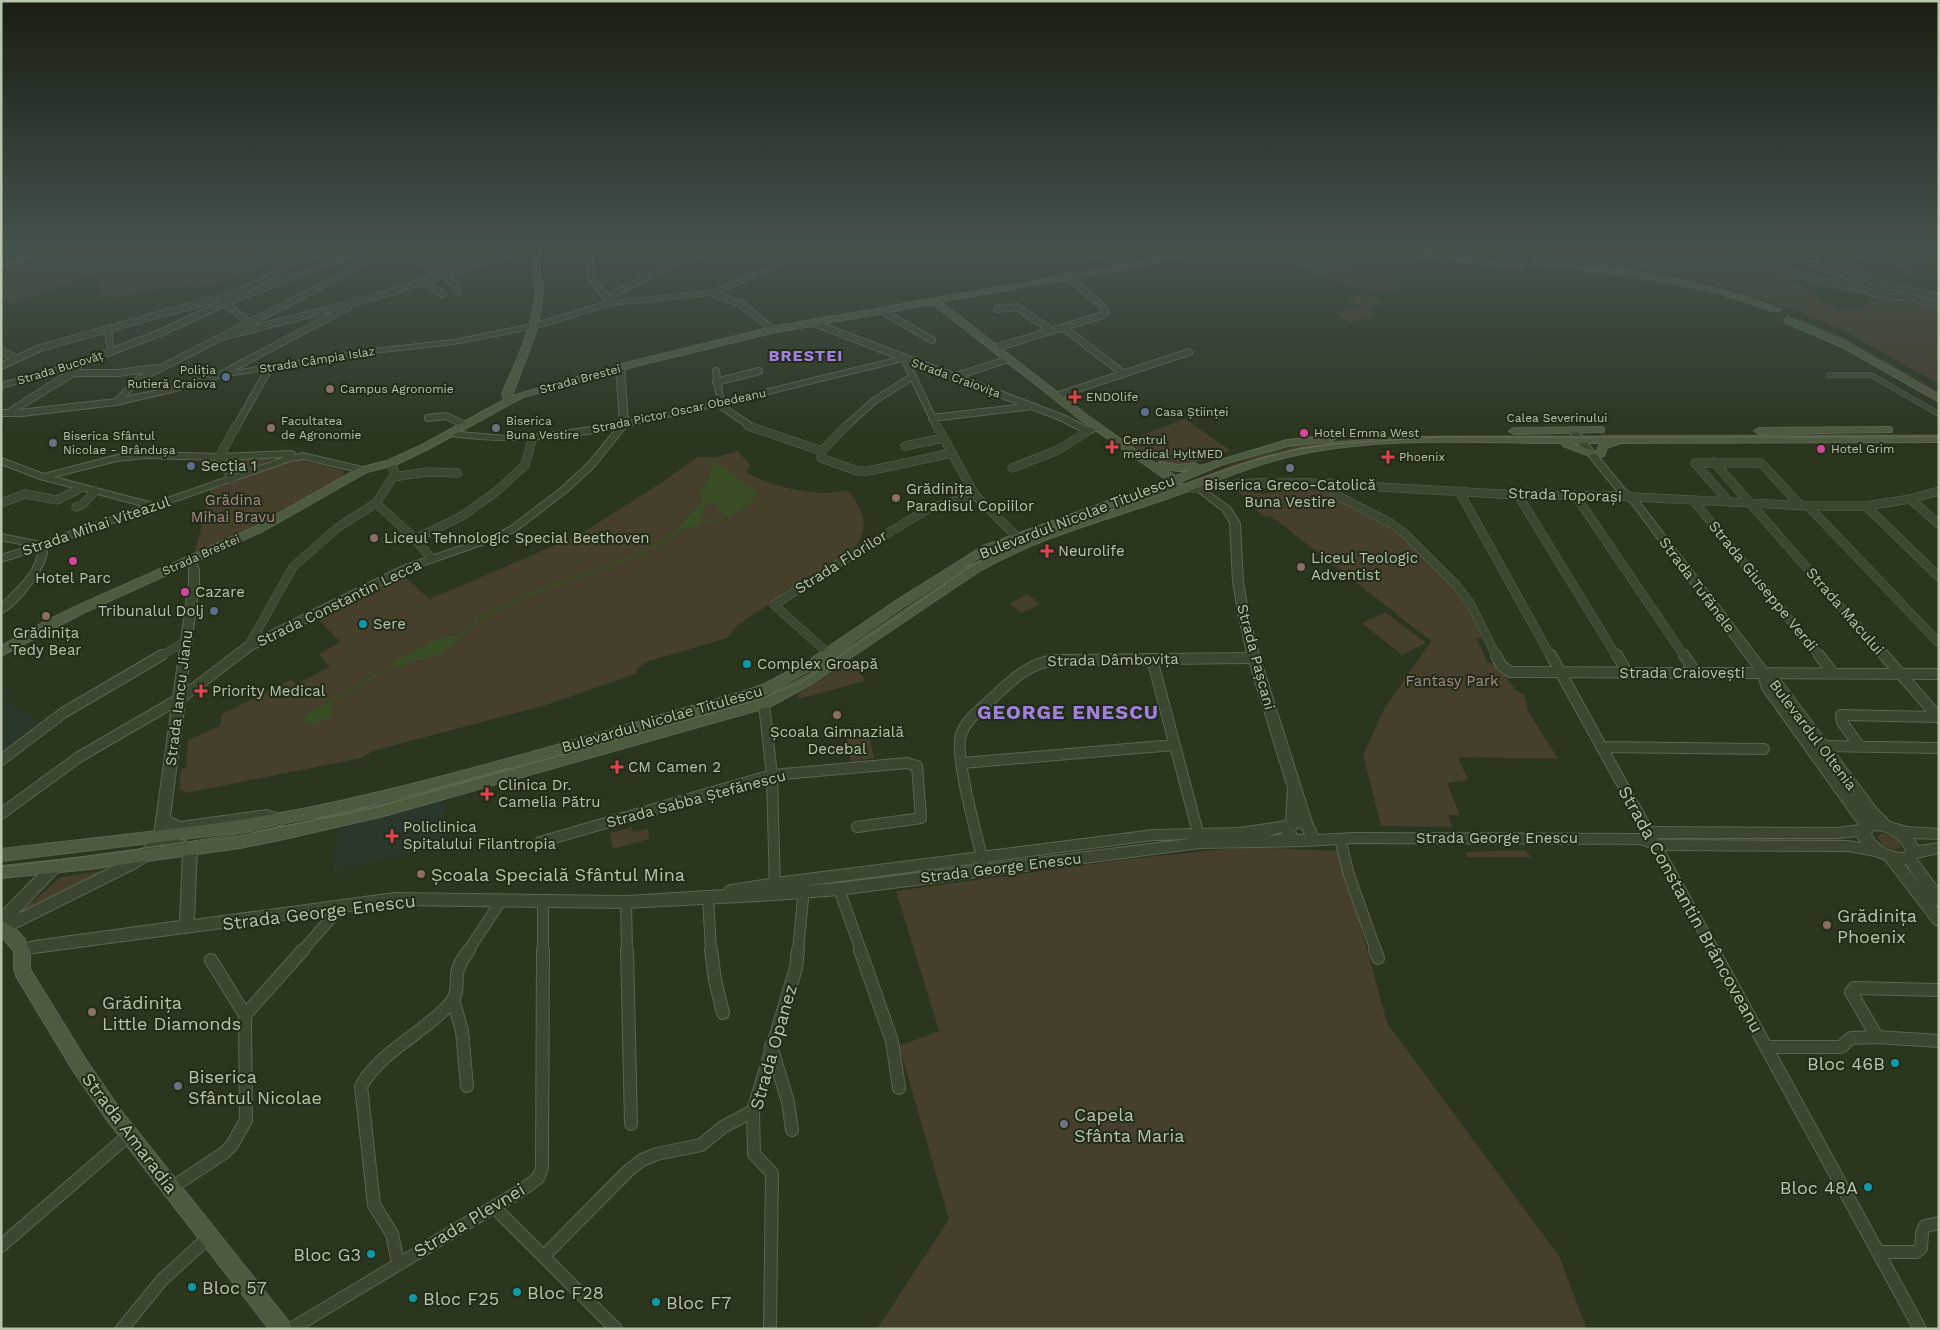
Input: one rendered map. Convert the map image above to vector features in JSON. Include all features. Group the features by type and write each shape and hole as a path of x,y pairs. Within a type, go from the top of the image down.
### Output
{"main road":[{"path":"508,400 508,394 537,311"},
{"name":"Strada Brestei","path":"1,652 46,626 280,518 363,470 391,463 451,433 508,400 620,368 772,330 882,311"},
{"path":"948,311 1056,396 1092,429 1195,487"},
{"path":"1770,311 1773,312 1776,318 1790,318 1844,336 1939,390"},
{"path":"1790,318 1845,345 1939,400"},
{"name":"Calea Severinului","path":"1178,478 1246,454 1287,443 1379,433 1581,435 1939,431"},
{"name":"Calea Severinului","path":"1195,487 1266,460 1324,447 1398,440 1539,440 1581,435 1626,438 1939,439"},
{"path":"1539,440 1572,445 1595,453 1606,443 1626,438"},
{"path":"1124,447 1160,465 1178,478"},
{"path":"1124,447 1139,464 1160,479 1159,482 1145,491"},
{"path":"1160,465 1187,468 1224,456 1246,454"},
{"name":"Bulevardul Nicolae Titulescu","path":"1,855 160,837 279,820 384,797 746,696 786,679 988,548 1178,478"},
{"name":"Bulevardul Nicolae Titulescu","path":"1,872 190,849 284,833 384,810 764,704 809,680 974,569 1003,553 1100,518 1195,487"},
{"path":"2,926 23,950"},
{"name":"Strada Amaradia","path":"23,950 22,969 29,984 80,1066 129,1135 282,1329"}],"street":[{"path":"1,366 40,348 180,311"},
{"name":"Strada Bucovăț","path":"1,386 79,364 157,334 202,311"},
{"path":"236,311 256,328"},
{"path":"116,402 139,379 272,311"},
{"path":"222,337 321,311"},
{"path":"220,375 341,311"},
{"name":"Strada Câmpia Islaz","path":"4,414 116,402 220,375 374,351 454,342 533,326 578,311"},
{"path":"749,311 772,330"},
{"path":"882,311 932,340"},
{"path":"1023,311 1052,331"},
{"path":"995,348 1101,316 1106,311"},
{"name":"Strada Craiovița","path":"814,323 1092,429"},
{"path":"1064,328 1124,374"},
{"path":"108,329 111,352"},
{"path":"1,349 3,352 16,358"},
{"path":"1056,396 1189,352"},
{"path":"904,358 932,418 975,495 1017,537"},
{"name":"Strada Pictor Oscar Obedeanu","path":"451,433 501,440 532,439 624,425 904,358"},
{"path":"953,376 1009,359"},
{"path":"4,414 73,373 79,364"},
{"path":"73,373 118,373 162,367"},
{"path":"218,457 270,367"},
{"path":"620,368 624,425"},
{"path":"716,382 760,371"},
{"path":"716,372 721,406 748,426 822,451"},
{"path":"1829,375 1871,375 1939,414"},
{"path":"913,376 874,401 858,414 822,451 820,454 821,458 862,472 952,453"},
{"path":"932,418 1032,406"},
{"path":"428,418 446,416 465,425"},
{"name":"Strada Constantin Lecca","path":"1,814 79,757 179,699 248,647 409,568 496,537 513,529 564,490 592,464 624,425"},
{"path":"1012,468 1058,450 1092,429"},
{"name":"Strada Tufănele","path":"1581,435 1629,491 1630,497 1764,673"},
{"path":"905,446 944,438"},
{"path":"415,539 462,516 497,491 524,465 532,439"},
{"path":"43,477 117,458 135,456 218,457 279,454 303,456"},
{"name":"Strada Mihai Viteazul","path":"1,559 281,461 303,456 363,470"},
{"path":"218,457 232,479"},
{"path":"1,462 43,477 153,506"},
{"path":"1730,502 1696,465 1697,462 1758,462 1764,464 1939,643"},
{"name":"Strada Macului","path":"1714,462 1938,718"},
{"path":"248,647 293,567 337,528 376,503 396,472 391,463"},
{"path":"1,469 15,467"},
{"path":"393,477 427,472 458,473"},
{"name":"Strada Toporași","path":"1195,487 1250,483 1331,483 1459,492 1630,497 1805,506 1866,506 1910,499 1939,491"},
{"name":"Strada Craiovești","path":"1331,483 1335,492 1342,498 1392,524 1437,565 1470,603 1501,665 1505,669 1516,673 1939,674"},
{"name":"Strada Pașcani","path":"1195,487 1207,500 1235,523 1238,582 1244,617 1254,658 1307,825"},
{"path":"1,503 25,494 57,500 81,488"},
{"path":"76,507 83,504 95,492"},
{"name":"Strada Constantin Brâncoveanu","path":"1459,492 1561,672 1646,836"},
{"path":"1518,494 1627,672"},
{"name":"Strada Florilor","path":"828,653 774,605 858,551 930,508 975,495"},
{"path":"1575,495 1696,673"},
{"path":"1910,499 1939,524"},
{"name":"Strada Giuseppe Verdi","path":"1693,500 1833,673"},
{"path":"376,503 415,539 432,559"},
{"path":"1866,506 1939,577"},
{"path":"1,538 42,545 43,550 29,581 1,610"},
{"name":"Strada Iancu Jianu","path":"160,837 194,583 194,570 191,560"},
{"path":"1,760 63,713 186,641"},
{"name":"Strada Dâmbovița","path":"984,864 962,763 959,740 967,724 1018,673 1030,665 1054,660 1254,658"},
{"path":"1152,659 1199,838"},
{"name":"Bulevardul Oltenia","path":"1764,673 1779,686 1872,813 1889,828 1907,839 1912,847 1911,856"},
{"name":"Bulevardul Oltenia","path":"1764,673 1766,686 1859,813 1866,828 1866,840 1883,853"},
{"path":"764,704 772,775 775,889"},
{"path":"1860,747 1842,722 1841,716 1938,718"},
{"path":"962,763 1174,745"},
{"path":"1823,746 1939,748"},
{"path":"1601,747 1764,749"},
{"name":"Strada Sabba Ștefănescu","path":"540,842 772,775 907,763 917,766 922,808 921,818 857,827"},
{"name":"Strada Pașcani","path":"1290,824 1294,787"},
{"path":"163,819 178,827 267,815 279,820"},
{"name":"Strada George Enescu","path":"23,950 34,947 394,900 626,902 708,896 1264,832 1300,822 1346,838"},
{"path":"1290,824 1288,834 1301,840 1312,836 1307,825"},
{"name":"Strada George Enescu","path":"1199,838 1301,840 1646,836 1838,833 1875,825 1889,828"},
{"path":"1889,828 1907,832 1939,834"},
{"name":"Strada George Enescu","path":"1646,836 1657,845 1848,846 1883,853 1898,859 1911,856"},
{"path":"2,926 105,878 147,854 160,837"},
{"name":"Bulevardul Nicolae Titulescu","path":"160,837 190,849"},
{"path":"1346,838 1349,875 1378,958"},
{"name":"Strada Constantin Brâncoveanu","path":"1657,845 1920,1329"},
{"path":"1939,848 1911,856 1939,900"},
{"path":"187,928 190,849"},
{"path":"1883,853 1901,870 1939,920"},
{"name":"Strada George Enescu","path":"804,886 839,889 984,864"},
{"path":"2,926 54,867"},
{"name":"Strada Opanez","path":"770,1329 772,1173 754,1154 753,1111 796,968 804,886"},
{"path":"839,889 892,1041 899,1088"},
{"path":"708,896 712,918 714,981 723,1013"},
{"path":"398,1263 392,1234 374,1205 361,1094 364,1078 445,1009 453,999 458,987 457,973 462,960 501,901"},
{"name":"Strada Plevnei","path":"291,1329 494,1207 538,1178 542,1168 543,901"},
{"path":"626,902 630,1124"},
{"path":"245,1015 341,907"},
{"path":"171,1188 232,1146 246,1120 245,1015 211,960"},
{"path":"1877,1038 1854,1000 1851,992 1854,988 1939,990"},
{"path":"453,999 460,1017 465,1044 467,1086"},
{"path":"1767,1047 1841,1047 1851,1038 1939,1041"},
{"path":"771,1046 788,1102 792,1130"},
{"path":"544,1256 628,1171 642,1160 657,1154 702,1145 723,1127 753,1111"},
{"path":"1,1246 129,1135"},
{"path":"494,1207 616,1329"},
{"path":"1879,1252 1916,1252 1921,1248 1922,1233 1925,1226 1939,1223"},
{"path":"122,1329 162,1280 210,1236"}],"shaded area":[{"path":"714,458 716,465 723,466 756,494 746,506 722,519 720,517 724,513 718,511 718,506 713,501 705,505 706,508 701,513 704,516 697,523 719,518 720,520 678,530 702,501 698,491 703,488 708,480"},
{"path":"461,636 453,645 439,654 425,660 418,659 397,668 393,666 393,663 432,641 446,637"},
{"path":"1,684 12,693 2,699 41,721 1,753"},
{"path":"334,699 330,704 332,710 330,716 316,724 305,724 305,716"},
{"name":"Policlinica Spitalului Filantropia","path":"444,799 447,845 333,871 338,826"}],"green space":[{"path":"1342,311 1370,311 1377,315 1352,323 1335,313"},
{"path":"1797,311 1939,311 1939,384 1840,329"},
{"path":"1800,319 1836,334 1871,352 1939,392 1939,398 1796,322"},
{"path":"1185,419 1231,451 1198,462 1172,465 1153,459 1126,441"},
{"path":"1599,434 1939,434 1939,436 1601,436"},
{"path":"1439,435 1556,436 1426,436 1329,443 1273,454 1202,479 1200,477 1259,455 1310,444 1374,437"},
{"path":"738,451 750,465 747,473 764,480 791,489 810,492 850,492 861,512 864,524 857,545 738,625 727,638 649,661 640,666 635,674 546,705 373,751 361,758 186,793 179,789 181,769 186,767 188,740 220,726 222,714 291,680 297,684 330,667 319,654 340,642 317,618 402,575 430,599 579,535 664,481 697,457 716,457"},
{"path":"271,458 248,468 242,468 233,464 244,459"},
{"name":"Grădina Mihai Bravu","path":"299,460 343,470 344,474 341,479 270,520 194,555 211,489"},
{"name":"Fantasy Park","path":"1274,488 1328,490 1350,504 1348,506 1387,526 1389,525 1420,552 1457,592 1482,638 1476,638 1488,663 1494,663 1515,689 1525,696 1528,711 1558,759 1458,757 1468,780 1447,783 1460,815 1448,815 1452,827 1381,826 1363,755 1384,709 1431,641 1272,517 1263,516 1235,489 1271,493 1276,491"},
{"path":"1028,594 1040,604 1021,613 1010,603"},
{"path":"1385,612 1426,643 1402,655 1362,623"},
{"path":"854,659 865,681 799,699 797,694"},
{"path":"868,729 874,758 851,762 846,733"},
{"path":"632,827 633,832 648,829 649,839 613,849 610,833"},
{"path":"1672,834 1838,835 1846,846 1678,844"},
{"path":"1880,834 1894,837 1899,841 1901,847 1894,850 1883,845 1878,838"},
{"path":"1244,847 1340,851 1387,1023 1559,1256 1587,1329 877,1329 949,1219 899,1046 939,1031 896,891 1129,859"},
{"path":"1525,850 1531,857 1467,857 1466,852"},
{"path":"109,870 24,913 21,912 61,877"}],"waterway":[{"path":"460,637 474,626 477,619 551,586 633,557 678,530"},
{"path":"334,699 393,666"}],"tram line":[{"path":"1,867 237,834 377,807 763,698 803,681 976,563 1019,543 1063,526 1241,464 1292,450 1334,444 1440,437 1939,437"}],"place":[{"name":"Poliția Rutieră Craiova","path":"226,377"},
{"name":"Campus Agronomie","path":"330,389"},
{"name":"ENDOlife","path":"1075,397"},
{"name":"Casa Științei","path":"1145,412"},
{"name":"Facultatea de Agronomie","path":"271,428"},
{"name":"Biserica Buna Vestire","path":"496,428"},
{"name":"Hotel Emma West","path":"1304,433"},
{"name":"Biserica Sfântul Nicolae - Brândușa","path":"53,443"},
{"name":"Centrul medical HyltMED","path":"1112,447"},
{"name":"Hotel Grim","path":"1821,449"},
{"name":"Phoenix","path":"1388,457"},
{"name":"Secția 1","path":"191,466"},
{"name":"Biserica Greco-Catolică Buna Vestire","path":"1290,468"},
{"name":"Grădinița Paradisul Copiilor","path":"896,498"},
{"name":"Liceul Tehnologic Special Beethoven","path":"374,538"},
{"name":"Neurolife","path":"1047,551"},
{"name":"Hotel Parc","path":"73,561"},
{"name":"Liceul Teologic Adventist","path":"1301,567"},
{"name":"Cazare","path":"185,592"},
{"name":"Tribunalul Dolj","path":"214,611"},
{"name":"Grădinița Tedy Bear","path":"46,616"},
{"name":"Sere","path":"363,624"},
{"name":"Complex Groapă","path":"747,664"},
{"name":"Priority Medical","path":"201,691"},
{"name":"Școala Gimnazială Decebal","path":"837,715"},
{"name":"CM Camen 2","path":"617,767"},
{"name":"Clinica Dr. Camelia Pătru","path":"487,794"},
{"name":"Policlinica Spitalului Filantropia","path":"392,836"},
{"name":"Școala Specială Sfântul Mina","path":"421,874"},
{"name":"Grădinița Phoenix","path":"1827,925"},
{"name":"Grădinița Little Diamonds","path":"92,1012"},
{"name":"Bloc 46B","path":"1895,1063"},
{"name":"Biserica Sfântul Nicolae","path":"178,1086"},
{"name":"Capela Sfânta Maria","path":"1064,1124"},
{"name":"Bloc 48A","path":"1868,1187"},
{"name":"Bloc G3","path":"371,1254"},
{"name":"Bloc 57","path":"192,1287"},
{"name":"Bloc F28","path":"517,1292"},
{"name":"Bloc F25","path":"413,1298"},
{"name":"Bloc F7","path":"656,1302"}],"district":[{"name":"BRESTEI","path":"806,355"},
{"name":"GEORGE ENESCU","path":"1068,712"}]}
